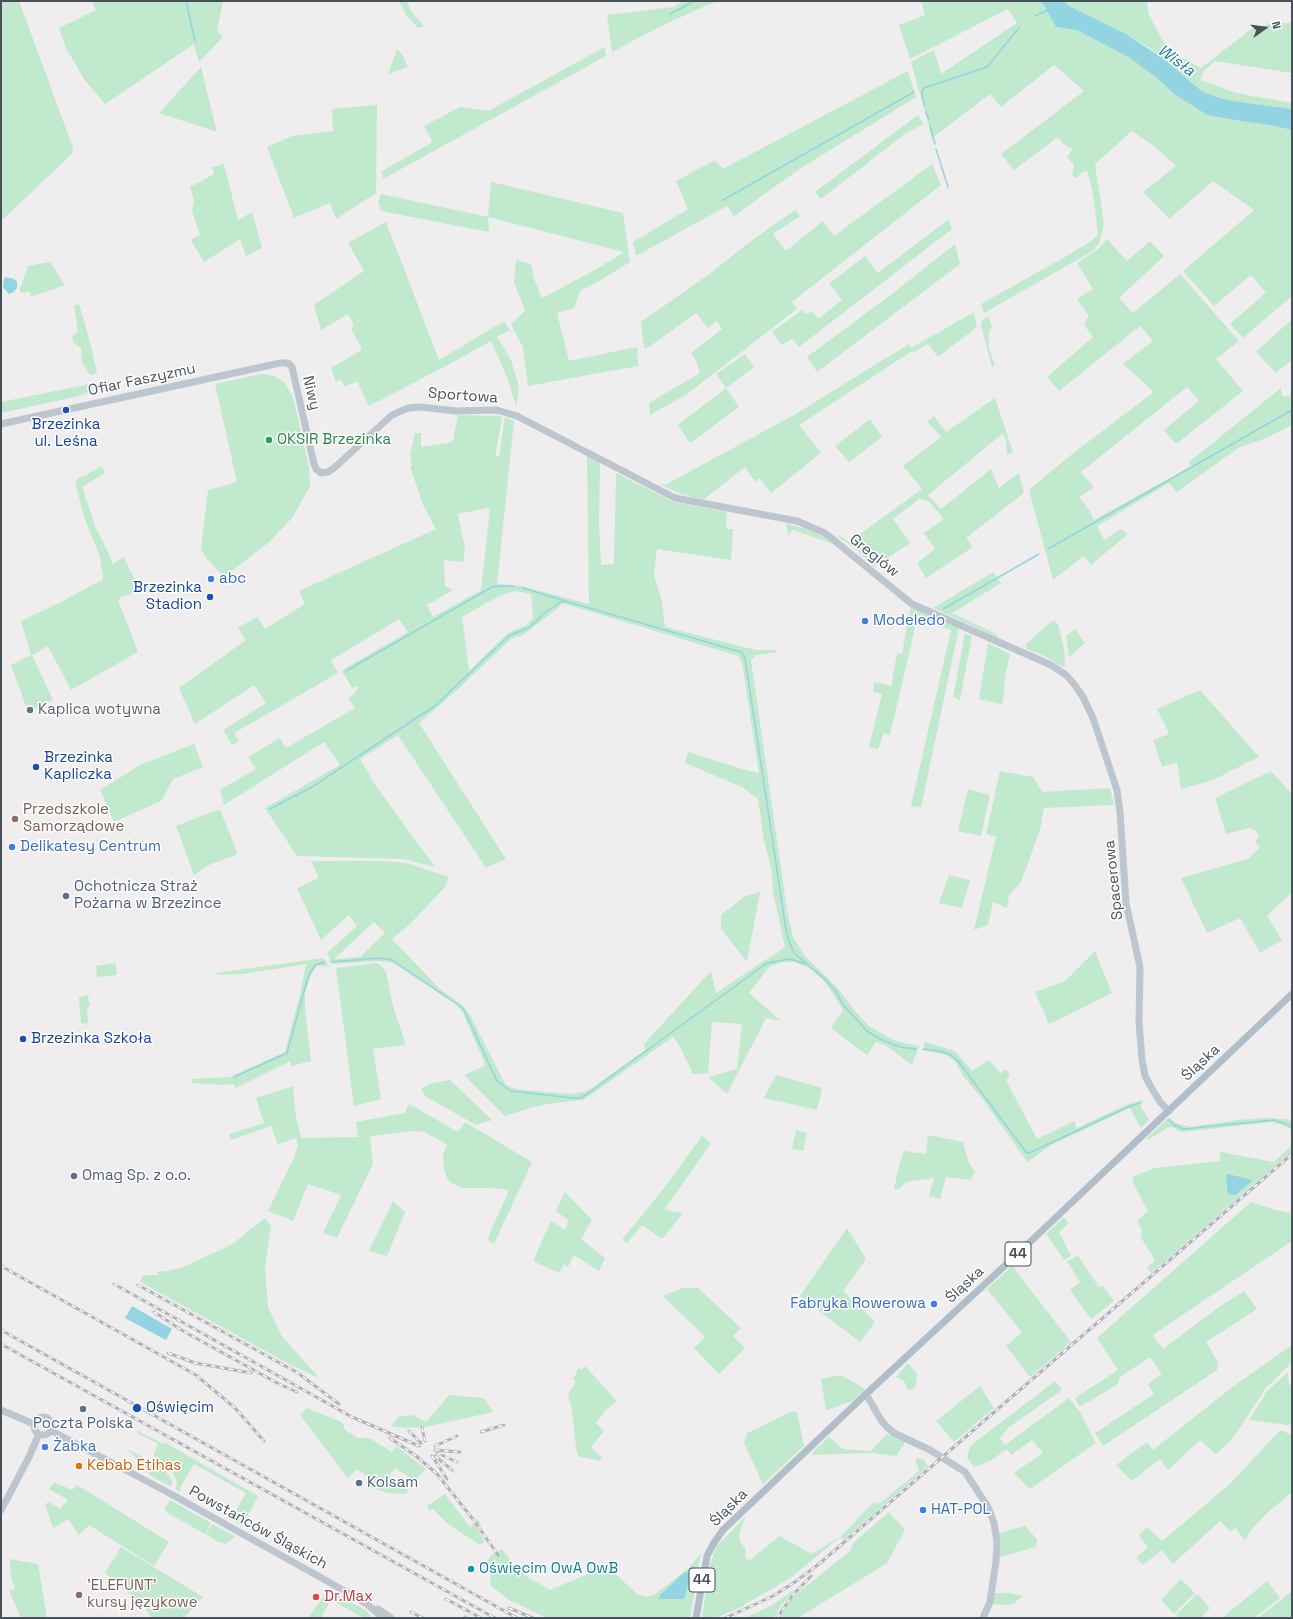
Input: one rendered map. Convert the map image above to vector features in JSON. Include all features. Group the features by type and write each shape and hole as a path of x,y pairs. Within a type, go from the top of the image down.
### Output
{"main road":[{"name":"Śląska","path":"696,1618 706,1562 710,1549 718,1536 866,1394 1012,1259 1292,994"}],"street":[{"name":"Ofiar Faszyzmu","path":"1,424 280,363 290,364"},
{"name":"Niwy","path":"290,364 292,367 314,464 316,469 321,473"},
{"name":"Sportowa","path":"321,473 328,472 334,468 392,415 408,408 420,407 456,411 497,410 517,416 655,489"},
{"name":"Greglów","path":"655,489 675,498 797,521 825,533 912,604 1034,656 1066,675"},
{"name":"Spacerowa","path":"1066,675 1080,691 1089,708 1116,790 1120,812 1126,903 1140,967 1139,1019 1142,1060 1152,1091 1169,1111"},
{"path":"866,1394 886,1426 894,1432 930,1450 965,1472 988,1507 994,1523 997,1542 996,1561 990,1602 983,1618"},
{"path":"1,1410 34,1424"},
{"path":"39,1418 46,1418 51,1423 50,1430 45,1435 39,1434 34,1429 34,1424 39,1418"},
{"name":"Powstańców Śląskich","path":"50,1430 165,1491 367,1604 379,1609 391,1618"},
{"path":"1,1510 29,1457 39,1434"},
{"name":"Powstańców Śląskich","path":"367,1604 383,1618"}],"green space":[{"path":"1,1 19,1 73,148 72,154 1,221"},
{"path":"92,1 223,1 217,31 223,37 199,62 194,44 105,104 84,79 66,48 59,28 96,10"},
{"path":"399,1 407,1 410,10 424,26 418,28 406,15"},
{"path":"684,1 719,1 659,27 612,52 607,15 673,7"},
{"path":"921,1 1039,1 1045,7 1056,27 1077,30 1130,58 1157,78 1174,94 1207,115 1292,130 1292,296 1243,338 1230,324 1266,293 1251,275 1214,306 1183,271 1254,210 1213,181 1169,219 1143,192 1176,166 1153,145 1132,131 1095,164 1104,224 1099,244 1091,252 984,313 981,304 1063,258 1090,242 1098,235 1094,200 1088,172 1085,171 1075,178 1072,175 1074,165 1067,157 1073,149 1063,144 1058,137 1014,170 1001,154 1084,91 1054,65 1001,107 990,94 932,138 911,62 934,50 941,74 1017,23 1008,9 910,59 899,25 925,15"},
{"path":"1064,1 1148,1 1147,4 1149,15 1162,40 1177,55 1201,68 1250,30 1272,23 1292,23 1292,73 1215,61 1204,71 1200,80 1236,93 1292,103 1292,109 1233,101 1203,92 1151,49 1126,34 1069,6"},
{"path":"605,47 606,56 383,179 382,171 433,142 424,126 460,107 488,111"},
{"path":"397,49 402,54 408,67 388,74"},
{"path":"201,67 217,132 159,113"},
{"path":"908,71 916,97 798,170 734,216 727,206 636,256 633,242 688,209 676,181 715,160 723,169"},
{"path":"377,105 376,193 336,219 330,203 294,218 267,147 292,136 333,131 332,109"},
{"path":"918,115 923,124 905,134 821,199 815,192"},
{"path":"224,164 238,220 252,212 262,248 246,256 240,239 204,262 191,240 200,235 192,211 194,201 190,187 214,174 212,167"},
{"path":"932,164 941,185 792,302 797,309 687,394 650,415 649,403 700,373 696,360 691,353 722,329 717,321 708,328 696,313 649,347 644,348 641,322 708,275 751,241 795,210 800,216 773,234 786,251 823,221 834,236"},
{"path":"491,182 623,213 630,262 581,290 574,308 557,313 569,361 637,347 638,366 528,386 523,347 511,324 525,311 514,282 516,260 531,264 534,279 542,298 595,270 624,252 488,217"},
{"path":"381,194 488,217 489,232 381,211 378,202"},
{"path":"949,219 952,229 799,347 792,339 782,345 772,332 802,310 805,314 812,311 818,319 842,300 829,284 865,256 878,273"},
{"path":"386,222 439,360 504,321 510,330 497,337 511,360 519,387 516,407 509,382 491,341 369,406 357,381 345,387 341,380 336,382 331,368 362,350 351,328 354,326 348,314 321,330 314,305 364,271 348,243"},
{"path":"1107,239 1127,261 1150,241 1164,256 1119,298 1133,313 1180,274 1239,341 1216,359 1243,391 1176,444 1164,430 1199,401 1187,387 1081,472 1094,487 1079,497 1090,511 1094,520 1191,466 1189,462 1281,388 1281,392 1284,397 1290,395 1292,397 1292,425 1266,438 1238,448 1177,492 1169,483 1097,526 1104,540 1121,529 1128,534 1091,565 1084,556 1053,580 1029,490 1072,454 1154,392 1123,364 1153,341 1140,326 1059,391 1047,377 1093,337 1084,325 1089,316 1077,299 1093,289 1077,263 1098,249"},
{"path":"955,244 960,264 817,372 807,357 897,290"},
{"path":"50,262 65,285 31,297 29,291 24,293 19,291 28,266"},
{"path":"79,304 97,373 90,375 82,362 81,348 73,342 72,337 78,331 74,306"},
{"path":"974,312 977,327 938,357 928,344 913,353 912,351 799,425 821,453 771,493 759,478 755,482 745,467 703,500 681,494 659,484 665,485 794,415 909,344 911,348"},
{"path":"988,316 992,326 989,332 989,349 995,365 992,367 981,326 982,320"},
{"path":"1292,319 1292,360 1276,373 1256,352"},
{"path":"745,354 754,367 726,388 716,374"},
{"path":"262,374 274,376 284,382 293,397 309,467 310,486 292,518 268,543 224,577 206,558 201,548 208,490 237,482 215,384"},
{"path":"90,384 93,390 79,396 1,413 1,402"},
{"path":"726,388 739,407 690,443 678,425"},
{"path":"995,398 1013,452 1007,455 1006,439 1002,434 928,495 941,509 991,469 999,488 1019,473 1024,493 966,538 973,547 926,578 917,563 935,549 924,533 944,519 929,501 919,499 893,519 910,543 874,567 858,551 836,535 849,542 922,489 903,466 941,437 927,421 934,416 946,432"},
{"path":"458,415 501,416 502,418 495,457 499,456 505,417 514,421 497,584 521,586 589,604 587,456 600,462 599,524 601,565 614,564 616,473 674,502 727,512 726,529 733,529 731,560 657,549 654,575 662,601 665,627 756,650 776,650 777,652 756,655 751,660 787,911 793,937 805,956 836,986 855,1011 870,1027 896,1041 919,1046 912,1065 885,1045 876,1042 867,1055 831,1028 843,1010 830,989 822,979 809,968 794,962 783,962 770,966 749,993 781,1021 766,1018 727,1094 708,1077 737,1069 742,1024 712,1022 708,1073 693,1074 678,1043 673,1037 583,1100 533,1107 505,1116 464,1075 483,1067 485,1064 462,1011 457,1005 392,962 375,961 336,964 329,960 330,959 327,953 357,926 349,915 321,940 297,888 319,878 311,861 383,861 407,863 449,877 445,887 410,924 392,939 440,989 464,1006 505,1084 512,1088 523,1090 570,1094 584,1092 592,1088 645,1050 644,1044 711,971 716,993 785,947 773,892 772,871 764,841 758,799 742,787 685,763 688,752 759,773 742,662 738,656 562,603 558,608 523,635 512,638 458,689 419,723 506,859 486,868 398,735 360,759 376,786 435,867 403,859 297,856 265,808 340,765 324,742 224,805 220,790 256,769 248,757 280,738 286,748 355,708 348,698 355,693 359,686 352,688 342,670 408,632 399,619 331,660 338,673 234,733 239,741 232,745 223,730 266,703 254,685 195,724 179,688 246,640 238,628 257,617 265,629 305,604 299,591 436,529 423,505 410,466 412,466 410,455 415,433 421,433 421,447 453,442","holes":["487,508 490,509 481,590 433,617 427,605 453,590 445,586 444,560 463,562 465,549 458,514","516,591 531,594 533,618 527,625 508,633 469,671 462,617 501,595","374,922 385,933 360,957 334,959"]},
{"path":"870,419 882,437 849,462 835,446"},
{"path":"102,466 105,473 82,487 95,526 110,556 112,564 124,557 140,591 121,597 118,600 138,652 71,690 48,646 32,655 53,700 35,709 26,706 11,665 31,655 21,621 102,580 103,576 99,554 85,520 75,482 80,477"},
{"path":"786,524 804,528 824,537 833,544 793,530 788,535"},
{"path":"993,572 1001,583 952,613 996,634 999,638 933,608"},
{"path":"914,607 937,618 936,624 918,615 890,735 884,733 878,749 869,747 882,694 873,692 874,682 891,686 897,653 902,654 909,614 911,608"},
{"path":"942,621 959,628 921,807 911,806 951,630 940,626"},
{"path":"1055,621 1058,624 1064,649 1065,666 1063,667 1044,656 1027,649 1026,644 1051,622"},
{"path":"1075,629 1085,643 1069,657 1066,636"},
{"path":"965,634 972,636 960,700 953,697"},
{"path":"988,643 1010,654 1005,677 1003,702 1001,704 979,699"},
{"path":"1200,690 1259,757 1213,780 1181,789 1177,762 1162,767 1153,740 1169,734 1157,709"},
{"path":"194,744 203,767 173,779 161,801 114,822 100,790 142,764"},
{"path":"1000,771 1033,777 1042,792 1110,788 1114,805 1044,808 1040,830 1021,882 1009,895 1007,908 993,902 988,925 974,930 996,837 986,834"},
{"path":"1271,771 1292,794 1292,892 1267,916 1282,940 1260,953 1240,918 1207,933 1181,878 1248,859 1260,847 1255,841 1259,837 1256,831 1250,828 1226,834 1215,798"},
{"path":"968,789 990,795 981,836 958,831"},
{"path":"220,810 237,852 236,855 211,864 194,875 176,826"},
{"path":"949,875 970,880 962,908 939,903"},
{"path":"760,892 747,962 721,929 721,915 744,897"},
{"path":"1095,951 1112,993 1049,1024 1035,992 1065,981"},
{"path":"323,958 329,966 317,966 311,974 305,994 305,1009 311,1061 291,1066 290,1061 236,1088 233,1084 223,1085 192,1083 192,1079 230,1077 285,1052 306,964 243,974 218,975 216,973"},
{"path":"116,963 117,975 97,977 96,966"},
{"path":"376,963 382,966 386,972 393,1006 406,1045 373,1049 381,1099 354,1106 336,968"},
{"path":"88,995 90,1006 87,1007 88,1023 81,1024 79,997"},
{"path":"925,1042 955,1051 972,1071 989,1060 1001,1073 1006,1069 1010,1075 1006,1080 1037,1139 1074,1121 1077,1128 1126,1105 1143,1100 1143,1104 1140,1105 1149,1120 1141,1128 1130,1108 1053,1144 1027,1162 984,1101 963,1076 955,1061 946,1055 922,1050"},
{"path":"776,1075 822,1088 817,1110 764,1098"},
{"path":"450,1080 492,1120 476,1125 425,1096 421,1089 429,1084"},
{"path":"293,1086 296,1117 301,1138 358,1137 356,1122 405,1113 409,1104 458,1132 465,1122 532,1162 494,1244 487,1240 509,1190 493,1188 463,1188 453,1184 447,1178 444,1169 443,1155 447,1144 424,1132 414,1131 370,1136 373,1164 337,1238 323,1233 341,1195 308,1184 293,1221 268,1211 294,1158 298,1146 296,1138 278,1144 271,1126 231,1140 229,1134 264,1123 256,1098"},
{"path":"1169,1117 1176,1123 1190,1127 1238,1120 1265,1118 1287,1119 1292,1122 1292,1130 1272,1122 1181,1132 1172,1127 1167,1128 1148,1140 1147,1138"},
{"path":"796,1130 807,1133 803,1151 792,1149"},
{"path":"928,1135 963,1142 969,1163 975,1172 970,1180 946,1177 940,1199 929,1196 934,1178 906,1182 899,1189 894,1189 904,1151 926,1154"},
{"path":"702,1136 711,1143 665,1209 683,1213 662,1239 642,1225 627,1243 622,1240 664,1188"},
{"path":"1292,1145 1292,1151 1151,1273 1147,1268 1155,1260 1141,1238 1142,1230 1137,1221 1148,1211 1134,1185 1132,1177 1155,1168 1220,1161 1220,1152 1274,1162"},
{"path":"565,1192 592,1220 581,1239 605,1258 599,1271 574,1255 568,1267 564,1264 559,1273 533,1261 551,1221 565,1230 568,1220 556,1211"},
{"path":"393,1201 405,1212 387,1256 369,1251"},
{"path":"1251,1202 1275,1210 1292,1213 1292,1241 1153,1335 1163,1349 1219,1307 1244,1291 1257,1309 1206,1342 1218,1362 1217,1370 1103,1446 1095,1433 1154,1394 1148,1384 1162,1374 1150,1357 1120,1377 1118,1384 1080,1407 1075,1398 1118,1370 1097,1338"},
{"path":"1064,1217 1069,1223 1059,1232 1071,1256 1064,1260 1046,1234"},
{"path":"265,1218 271,1226 265,1268 268,1307 281,1335 319,1378 289,1364 140,1282 143,1275 159,1275 157,1272 183,1267 231,1245"},
{"path":"847,1228 866,1259 843,1291 875,1322 860,1342 800,1296"},
{"path":"1078,1256 1099,1287 1103,1286 1114,1301 1091,1319 1070,1290 1080,1282 1067,1261"},
{"path":"1012,1266 1071,1342 1030,1377 1006,1346 1022,1332 987,1289"},
{"path":"682,1288 698,1288 741,1328 733,1336 745,1348 719,1374 694,1348 705,1337 663,1296"},
{"path":"1292,1345 1292,1362 1266,1388 1233,1438 1216,1454 1200,1440 1168,1470 1160,1459 1132,1481 1116,1465 1147,1442 1153,1450 1231,1388"},
{"path":"908,1363 917,1374 916,1386 909,1391 904,1381 896,1377"},
{"path":"585,1366 617,1401 606,1410 596,1423 604,1431 591,1447 602,1458 599,1461 578,1456 572,1411 568,1394 576,1382 573,1379 579,1368 582,1370"},
{"path":"1288,1372 1289,1385 1292,1385 1292,1424 1287,1425 1249,1420 1267,1391"},
{"path":"841,1375 865,1389 853,1401 826,1410 821,1379"},
{"path":"1055,1381 1062,1390 1009,1427 1000,1438 1005,1445 1069,1398 1080,1412 1096,1443 1030,1489 1014,1473 1043,1453 1032,1440 1011,1455 1007,1449 990,1461 974,1467 967,1458 970,1446"},
{"path":"980,1386 994,1408 954,1442 936,1421"},
{"path":"449,1395 484,1398 493,1412 425,1427 403,1428 391,1426 399,1417 412,1415 426,1422"},
{"path":"307,1408 342,1422 345,1430 358,1438 369,1438 392,1452 396,1446 426,1469 415,1481 395,1468 389,1476 408,1490 407,1494 389,1493 371,1488 374,1481 357,1469 348,1478 300,1415"},
{"path":"793,1411 797,1412 804,1446 763,1484 744,1443 747,1433"},
{"path":"1280,1430 1292,1435 1292,1492 1267,1513 1252,1529 1245,1540 1235,1528 1231,1532 1220,1521 1173,1564 1162,1550 1143,1565 1136,1558 1148,1547 1139,1535 1147,1527 1162,1541 1230,1484"},
{"path":"138,1431 163,1444 164,1442 258,1496 242,1526 229,1519 233,1516 246,1493 194,1464 181,1486 180,1492 175,1489 177,1485 176,1479 170,1468 154,1456 158,1444 137,1433"},
{"path":"887,1434 906,1441 896,1456 873,1453 813,1455 812,1453 829,1437 843,1449 871,1451"},
{"path":"128,1449 148,1460 153,1460 162,1466 172,1481 171,1487 150,1475"},
{"path":"915,1458 923,1459 928,1466 843,1540 840,1537 874,1502 879,1504 919,1471"},
{"path":"54,1482 72,1490 77,1485 169,1542 154,1566 89,1525 79,1535 68,1519 53,1528 45,1504 49,1502 60,1509 68,1500 49,1489"},
{"path":"445,1494 470,1527 478,1519 481,1524 476,1527 485,1542 480,1545 448,1524 433,1509 430,1511 427,1506"},
{"path":"170,1500 211,1523 205,1534 166,1512 165,1508"},
{"path":"889,1512 905,1530 887,1563 798,1618 779,1618 793,1597 851,1550 853,1543"},
{"path":"745,1517 739,1534 740,1541 746,1550 745,1557 749,1561 779,1536 812,1554 840,1537 793,1576 744,1606 716,1618 702,1618 710,1564 717,1546"},
{"path":"212,1524 235,1536 226,1544 217,1541 206,1534"},
{"path":"1025,1526 1037,1539 1036,1547 1000,1557 999,1533"},
{"path":"121,1547 203,1597 184,1618 152,1618 142,1604 105,1573"},
{"path":"502,1549 514,1565 526,1576 550,1590 607,1566 637,1594 645,1597 654,1595 690,1567 701,1553 690,1618 547,1618 509,1600 490,1585 491,1571 483,1565 492,1555"},
{"path":"10,1559 38,1564 47,1618 21,1618 9,1591 15,1588 11,1577"},
{"path":"1181,1579 1195,1593 1174,1614 1161,1600"},
{"path":"1267,1581 1280,1598 1254,1618 1222,1618"},
{"path":"795,1589 780,1607 774,1618 745,1618 772,1605"},
{"path":"1292,1591 1292,1618 1258,1618"},
{"path":"333,1592 367,1611 371,1616 367,1618 362,1617 340,1605 334,1601 332,1594"},
{"path":"994,1593 1010,1593 1023,1596 1013,1604 992,1604"},
{"path":"325,1594 329,1603 321,1618 308,1618"},
{"path":"1197,1594 1210,1608 1200,1618 1179,1618 1176,1615"}],"water":[{"path":"1039,1 1064,1 1069,6 1126,34 1164,59 1203,92 1233,101 1292,109 1292,130 1207,115 1174,94 1157,78 1130,58 1077,30 1056,27 1045,7"},
{"path":"6,277 14,279 17,282 17,288 14,292 9,294 3,287 4,279"},
{"path":"1228,1174 1252,1181 1235,1195 1229,1194 1226,1175"},
{"path":"132,1306 172,1329 166,1340 125,1318"},
{"path":"685,1572 691,1573 684,1599 659,1599 660,1595"}],"waterway":[{"path":"186,1 195,41"},
{"path":"670,14 694,1"},
{"path":"1035,16 1048,10"},
{"path":"924,105 922,92 924,88 987,67 1019,28"},
{"path":"723,200 914,92"},
{"path":"926,112 929,120"},
{"path":"930,126 935,144"},
{"path":"936,149 948,187"},
{"path":"1048,549 1292,410"},
{"path":"943,609 1039,554"},
{"path":"346,671 492,587 514,586"},
{"path":"523,588 565,601"},
{"path":"498,646 510,635 530,627 543,614 559,603 565,601 741,652 745,658 786,930 789,942 795,954 806,963"},
{"path":"270,809 312,787 436,705 496,648"},
{"path":"331,962 379,958 392,960 457,1004 464,1010 497,1081 511,1091 580,1098 767,963 790,959 807,964 826,980 837,993 843,1005 867,1031 880,1039 900,1047 916,1049"},
{"path":"234,1077 287,1053 308,977 315,965 325,962"},
{"path":"924,1049 940,1051 951,1055 958,1061 1026,1152 1029,1153 1130,1106 1140,1103"},
{"path":"1169,1120 1174,1125 1184,1129 1273,1120 1287,1124 1292,1128"}],"railway":[{"path":"725,1618 773,1596 819,1564 1292,1154"},
{"path":"1,1266 196,1375 235,1408 264,1441"},
{"path":"114,1284 352,1417 419,1446"},
{"path":"138,1285 298,1373 339,1404"},
{"path":"154,1312 183,1331 279,1384 297,1392"},
{"path":"1,1330 517,1618"},
{"path":"1,1344 495,1618"},
{"path":"168,1353 195,1363 251,1373"},
{"path":"481,1432 504,1425"},
{"path":"422,1428 425,1441"},
{"path":"409,1431 421,1443"},
{"path":"435,1446 457,1436"},
{"path":"390,1438 416,1456 437,1474 476,1523"},
{"path":"435,1450 460,1452"},
{"path":"437,1453 457,1462"},
{"path":"432,1456 447,1479"},
{"path":"435,1456 452,1470"},
{"path":"473,1519 498,1555"},
{"path":"777,1618 792,1596 811,1576"},
{"path":"446,1599 481,1618"},
{"path":"509,1608 533,1618"},
{"path":"411,1612 423,1618"}],"place":[{"name":"Brzezinka ul. Leśna","path":"66,410"},
{"name":"OKSIR Brzezinka","path":"269,440"},
{"name":"abc","path":"211,579"},
{"name":"Brzezinka Stadion","path":"210,597"},
{"name":"Modeledo","path":"865,621"},
{"name":"Kaplica wotywna","path":"30,710"},
{"name":"Brzezinka Kapliczka","path":"36,767"},
{"name":"Przedszkole Samorządowe","path":"15,819"},
{"name":"Delikatesy Centrum","path":"12,847"},
{"name":"Ochotnicza Straż Pożarna w Brzezince","path":"66,896"},
{"name":"Brzezinka Szkoła","path":"23,1039"},
{"name":"Omag Sp. z o.o.","path":"74,1176"},
{"name":"Fabryka Rowerowa","path":"934,1304"},
{"name":"Oświęcim","path":"137,1408"},
{"name":"Poczta Polska","path":"83,1409"},
{"name":"Żabka","path":"45,1447"},
{"name":"Kebab Etihas","path":"79,1466"},
{"name":"Kolsam","path":"359,1483"},
{"name":"HAT-POL","path":"923,1510"},
{"name":"Oświęcim OwA OwB","path":"471,1569"},
{"name":"'ELEFUNT' kursy językowe","path":"79,1595"},
{"name":"Dr.Max","path":"316,1597"}],"water label":[{"name":"Wisła","path":"1176,61"}]}
